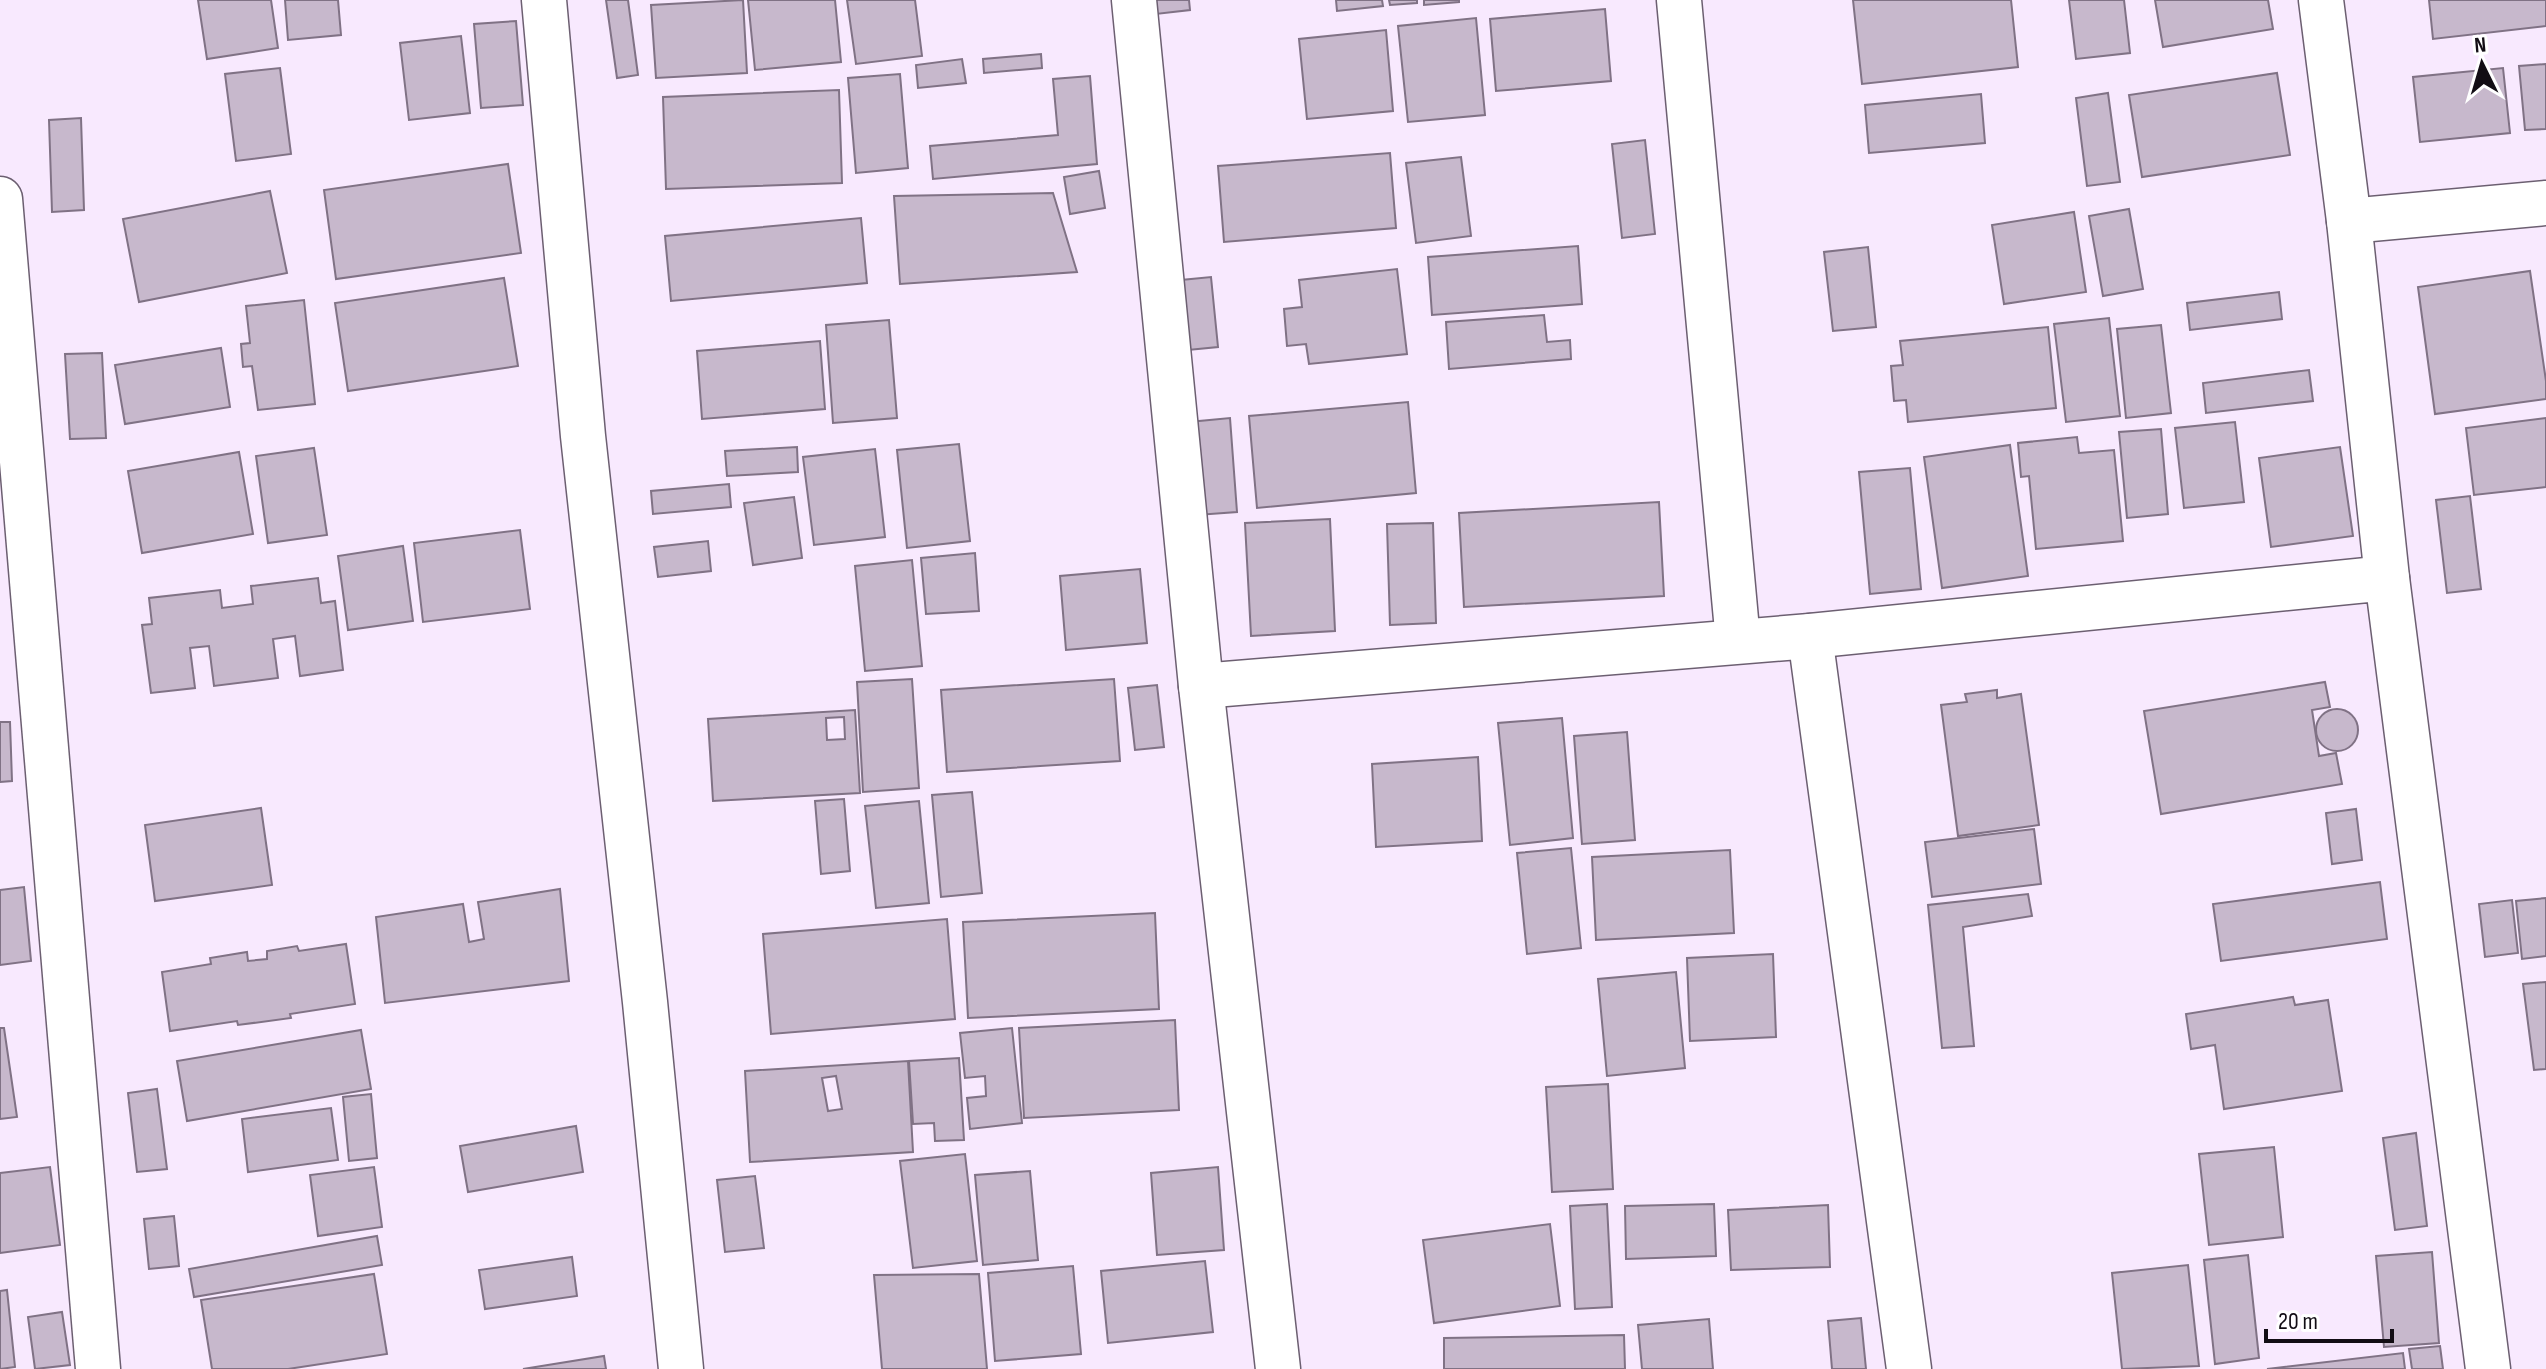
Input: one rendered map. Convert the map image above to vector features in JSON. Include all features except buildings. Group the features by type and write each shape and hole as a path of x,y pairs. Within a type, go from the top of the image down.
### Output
{"street":[{"path":"544,0 583,436 645,1002 681,1369"},
{"path":"1134,0 1201,686 1278,1369"},
{"path":"1679,0 1738,641"},
{"path":"2321,0 2349,221 2387,578 2488,1369"},
{"path":"0,199 98,1369"},
{"path":"2349,221 2546,203"},
{"path":"1201,686 1810,636 2387,578"},
{"path":"1810,636 1909,1369"}]}
